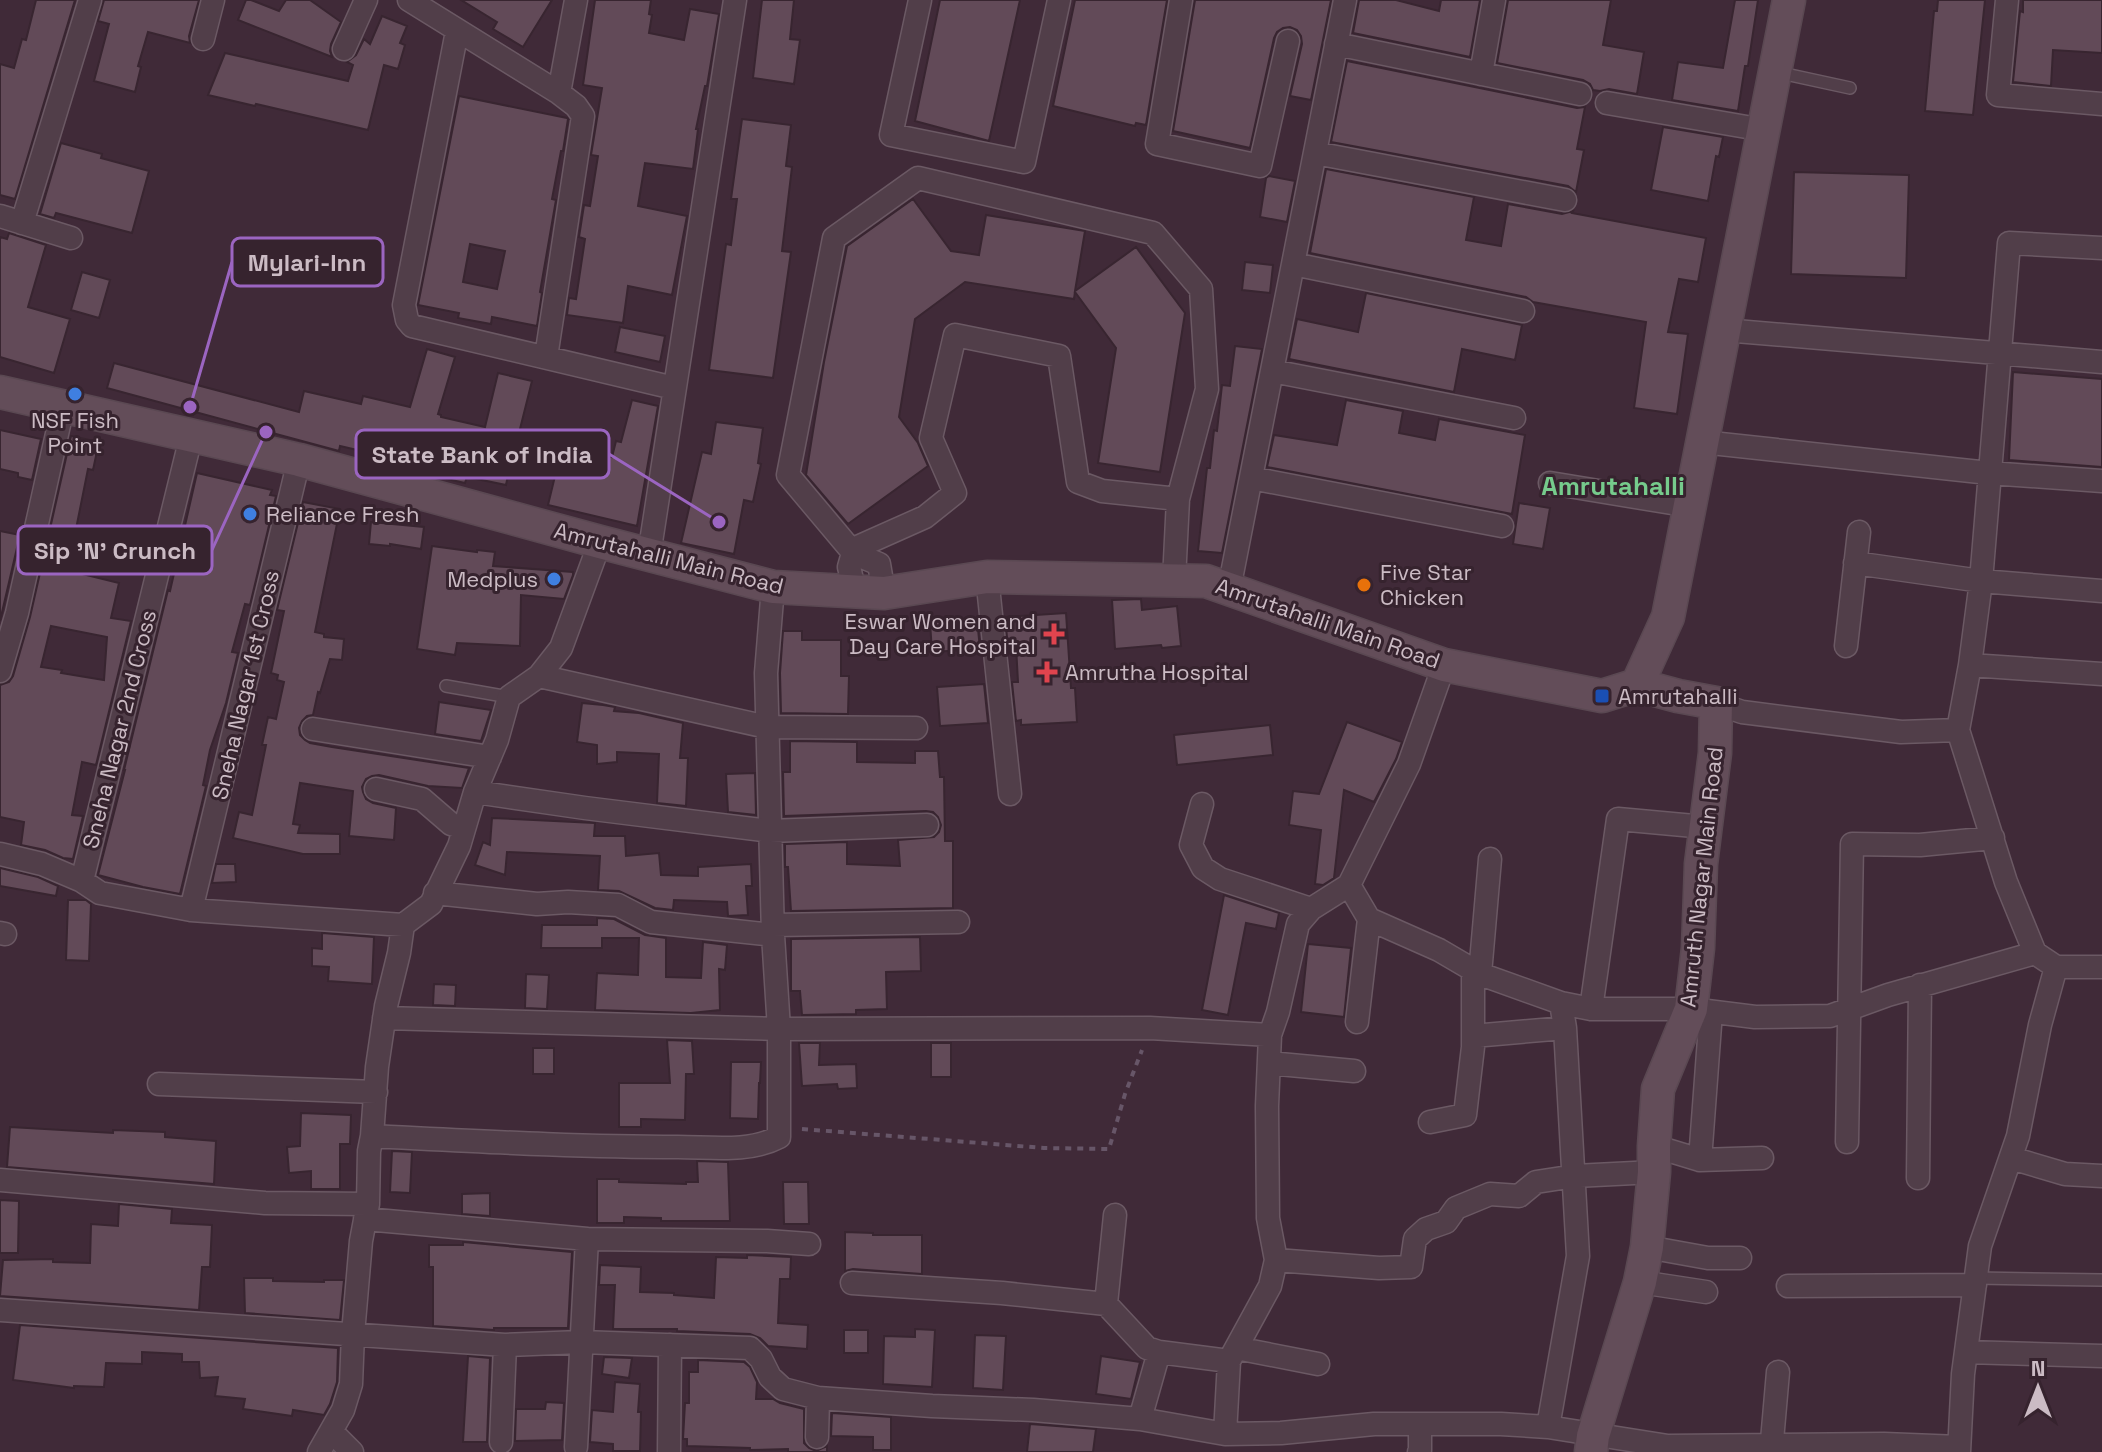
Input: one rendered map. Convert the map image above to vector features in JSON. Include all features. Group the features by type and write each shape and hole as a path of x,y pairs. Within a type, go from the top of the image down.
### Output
{"street":[{"path":"22,223 90,0"},
{"path":"203,39 213,0"},
{"path":"344,49 366,0"},
{"path":"409,0 559,93 580,110 583,120 546,357"},
{"path":"559,93 576,0"},
{"path":"649,555 735,0"},
{"path":"920,0 891,135 1024,162 1059,0"},
{"path":"1181,0 1157,144 1260,166 1288,41"},
{"path":"1229,589 1345,0"},
{"path":"1481,74 1494,0"},
{"path":"1789,0 1668,617 1637,685 1742,712 1901,732 1958,730"},
{"path":"2007,0 1998,95 2102,104"},
{"path":"457,31 404,313 412,326 674,388"},
{"path":"1336,44 1580,94"},
{"path":"1607,103 1764,130"},
{"path":"1315,153 1565,200"},
{"path":"852,552 788,475 834,238 918,178 1153,233 1201,289 1207,389 1178,499 1174,580"},
{"path":"0,216 71,238"},
{"path":"2102,248 2009,243 1981,581 1958,730 2006,882 2035,953 2056,967 2102,967"},
{"path":"1293,264 1523,311"},
{"path":"1724,330 2102,362"},
{"path":"852,552 925,517 955,493 931,438 955,335 1059,356 1078,482 1102,491 1178,499"},
{"path":"1272,371 1514,418"},
{"name":"Amrutahalli Main Road","path":"0,392 299,460 773,587 870,592 987,577 1206,581 1444,665 1602,696 1637,685"},
{"path":"0,671 8,611 63,407"},
{"name":"Sneha Nagar 2nd Cross","path":"82,881 191,437"},
{"path":"1702,442 1989,473 2102,481"},
{"name":"Sneha Nagar 1st Cross","path":"191,910 299,460"},
{"path":"1251,478 1502,526"},
{"path":"1550,483 1690,506"},
{"path":"1846,646 1859,532"},
{"path":"0,854 42,864 82,881 100,893 191,910 403,925 431,904 459,846 509,697 539,676 561,648 600,542"},
{"path":"852,552 849,567 870,592"},
{"path":"1855,563 1981,581 2102,591"},
{"path":"987,577 1010,794"},
{"path":"372,1136 637,1147 765,1145 779,1137 779,1029 766,673 773,587"},
{"path":"1238,1440 1233,1354 1270,1286 1276,1260 1268,1218 1270,1035 1298,924 1311,909 1349,885 1409,764 1444,665"},
{"path":"1970,665 2102,674"},
{"path":"539,676 767,727 916,728"},
{"name":"Amruth Nagar Main Road","path":"1592,1444 1640,1282 1647,1247 1658,1089 1701,1010 1698,948 1701,864 1715,753 1716,703"},
{"path":"313,729 490,757"},
{"path":"376,789 422,799 451,824 464,828"},
{"path":"475,792 770,831 927,825"},
{"path":"1202,804 1191,845 1203,868 1220,879 1311,909"},
{"path":"1591,1009 1618,819 1705,827"},
{"path":"1847,1142 1852,844 1920,845 1993,838"},
{"path":"1430,1122 1465,1115 1476,972 1490,859"},
{"path":"1349,885 1369,919 1439,950 1476,972 1561,1003 1591,1009 1701,1010 1755,1017 1830,1016 1920,985 2035,953"},
{"path":"435,893 537,904 618,905 651,922 773,930 958,922"},
{"path":"1357,1022 1369,919"},
{"path":"319,1452 343,1410 351,1384 369,1151 384,1018 403,925"},
{"path":"0,1310 505,1345 581,1342 750,1348 761,1359 770,1377 783,1389 818,1398 1140,1419 1238,1440 1374,1424 1501,1424 1548,1427 1592,1444 1668,1449 1959,1450 1966,1352 1980,1246 2018,1136 2040,1025 2056,967"},
{"path":"1918,1178 1920,985"},
{"path":"1548,1427 1578,1256 1561,1003"},
{"path":"1700,1160 1701,1010"},
{"path":"384,1018 779,1029 1150,1028 1270,1035"},
{"path":"1473,1036 1565,1028"},
{"path":"1269,1063 1354,1071"},
{"path":"159,1084 376,1092"},
{"path":"1276,1260 1379,1268 1411,1267 1415,1239 1426,1229 1446,1222 1456,1208 1490,1194 1519,1196 1536,1182 1654,1159 1762,1158"},
{"path":"2011,1158 2065,1174 2102,1176"},
{"path":"0,1180 366,1212 587,1239 809,1244"},
{"path":"1106,1304 1115,1215"},
{"path":"576,1447 587,1239"},
{"path":"1647,1247 1708,1258 1740,1258"},
{"path":"1640,1282 1706,1292"},
{"path":"1788,1286 1976,1282"},
{"path":"852,1283 1106,1304 1147,1348 1159,1352 1233,1354 1318,1364"},
{"path":"501,1442 505,1345"},
{"path":"669,1452 670,1345"},
{"path":"1140,1419 1159,1352"},
{"path":"1966,1352 2102,1356"},
{"path":"1770,1449 1778,1372"},
{"path":"817,1437 818,1398"},
{"path":"1419,1452 1420,1424"},
{"path":"331,1431 352,1452"}],"lane":[{"path":"1775,72 1850,88"},
{"path":"446,686 509,697"},
{"path":"1976,1282 2102,1280"}],"path":[{"path":"780,1128 1044,1148 1109,1149 1125,1094 1150,1028"}],"building":[{"path":"36,0 75,0 15,199 0,195 0,64 14,68 22,39 26,40"},
{"path":"104,0 199,0 189,36 190,43 148,32 138,66 141,67 135,92 94,81 109,24 98,21"},
{"path":"246,0 279,11 286,0 310,0 341,22 331,44 332,57 238,20"},
{"path":"461,0 552,0 523,47 493,29 497,22"},
{"path":"595,0 651,0 649,33 684,40 690,9 719,14 696,129 693,169 645,163 638,206 687,216 672,295 628,286 623,323 567,315 569,298 576,299 585,239 579,237 584,205 590,206 598,156 591,155 602,88 583,85"},
{"path":"762,0 794,0 790,39 800,40 794,84 753,78"},
{"path":"940,0 1020,0 989,141 915,121"},
{"path":"1075,0 1167,0 1146,125 1136,123 1135,126 1053,106"},
{"path":"1195,0 1331,0 1311,100 1290,96 1302,44 1301,36 1290,27 1277,32 1250,148 1173,131"},
{"path":"1359,0 1396,0 1439,11 1441,0 1480,0 1470,57 1353,33"},
{"path":"1508,0 1611,0 1603,45 1644,52 1637,94 1609,89 1593,90 1583,80 1497,63"},
{"path":"1735,0 1758,0 1738,111 1672,100 1678,62 1723,68"},
{"path":"1938,0 1985,0 1973,115 1925,111 1934,11 1937,11"},
{"path":"2023,0 2102,0 2102,53 2053,50 2051,86 2013,82"},
{"path":"382,16 407,26 400,43 405,45 398,69 384,65 368,130 208,95 225,53 348,81 353,65 347,62 356,55 364,39 370,44"},
{"path":"1347,61 1577,108 1585,107 1577,149 1584,150 1576,192 1568,186 1331,142"},
{"path":"459,96 567,118 552,199 556,200 537,326 492,317 491,324 458,318 459,313 418,305","holes":["470,244 505,251 497,289 463,282"]},
{"path":"742,119 791,125 786,166 792,167 782,251 791,252 773,378 709,370 726,244 731,245 737,199 731,199"},
{"path":"1663,127 1723,137 1719,157 1716,156 1708,201 1651,190"},
{"path":"61,143 149,171 132,233 56,213 54,218 40,214"},
{"path":"1326,169 1474,197 1466,240 1501,246 1508,204 1562,214 1573,211 1706,238 1698,282 1679,279 1668,332 1688,334 1677,414 1634,408 1646,322 1533,302 1526,297 1310,253"},
{"path":"1794,172 1909,175 1906,278 1791,274"},
{"path":"1266,178 1295,181 1287,222 1260,217"},
{"path":"913,199 951,251 979,255 986,215 1085,231 1075,291 1136,247 1185,313 1160,472 1098,463 1116,348 1075,292 1074,299 965,282 915,319 899,417 918,443 928,466 848,524 806,475 847,246"},
{"path":"9,233 46,245 28,307 70,319 54,373 0,357 0,237 7,239"},
{"path":"1245,262 1273,265 1270,293 1242,290"},
{"path":"82,272 110,280 99,318 71,310"},
{"path":"1366,293 1522,325 1515,360 1462,349 1454,392 1289,359 1297,319 1358,332"},
{"path":"620,327 665,336 660,362 615,352"},
{"path":"1235,346 1262,349 1222,553 1198,551 1207,468 1210,468 1214,430 1217,431 1222,385 1230,386"},
{"path":"427,349 455,357 438,414 441,417 485,427 498,373 532,381 518,437 612,457 616,441 621,442 632,400 658,406 637,526 548,505 555,476 510,466 506,485 467,477 465,483 429,475 430,467 340,446 339,451 107,388 114,363 299,412 304,391 361,404 363,396 410,407"},
{"path":"2013,372 2102,379 2102,467 2009,460"},
{"path":"1346,400 1403,411 1399,433 1435,440 1439,419 1525,435 1512,514 1267,467 1274,435 1337,445"},
{"path":"716,422 763,428 758,463 761,464 753,502 744,500 734,554 681,543 702,452 711,454"},
{"path":"0,430 41,439 32,480 0,469"},
{"path":"71,436 99,442 93,470 88,469 76,529 72,529 62,569 119,583 111,618 131,621 96,765 82,762 72,815 83,816 73,859 21,845 24,822 0,817 0,685 9,682 13,676 30,617","holes":["51,626 107,637 104,680 41,667"]},
{"path":"197,473 272,490 270,495 276,496 250,605 245,604 232,652 238,653 210,750 203,785 206,786 180,894 98,875"},
{"path":"303,502 340,509 315,632 324,634 324,637 344,639 342,660 330,659 313,715 302,721 300,735 310,743 469,768 462,788 428,786 379,775 366,779 362,787 366,799 396,808 394,840 349,836 353,791 300,783 293,824 300,825 298,833 340,834 340,854 303,854 233,838 239,812 252,815 266,745 262,745 268,717 276,719 284,682 271,673 284,611 277,610"},
{"path":"1519,503 1550,508 1543,549 1513,544"},
{"path":"371,522 424,527 421,549 369,544"},
{"path":"0,531 20,535 0,621"},
{"path":"432,546 495,552 493,566 573,572 573,575 564,599 521,595 520,646 457,643 455,655 417,649"},
{"path":"1141,599 1142,610 1177,606 1181,646 1115,649 1112,600"},
{"path":"1066,613 1071,688 1075,688 1077,722 1021,725 1021,720 1016,721 1012,682 1018,682 1016,646 1008,647 1005,617"},
{"path":"977,619 980,649 932,652 930,622"},
{"path":"783,631 802,631 802,640 841,640 841,676 849,676 848,714 781,713"},
{"path":"984,684 988,723 940,726 937,687"},
{"path":"439,702 491,710 481,741 435,734"},
{"path":"582,703 615,707 614,711 683,723 680,758 688,758 686,806 657,803 659,754 617,752 617,762 597,764 597,745 577,742"},
{"path":"1347,722 1402,742 1374,802 1344,790 1334,878 1323,885 1315,884 1321,830 1289,825 1293,791 1319,794"},
{"path":"1270,725 1273,755 1177,765 1174,735"},
{"path":"790,741 857,742 857,762 915,763 915,751 938,751 940,777 944,777 945,841 953,841 953,908 791,911 785,844 847,842 847,864 900,866 898,840 934,837 941,825 933,812 926,811 784,816 783,772 790,772"},
{"path":"755,773 756,815 728,812 726,774"},
{"path":"492,818 595,823 594,836 625,836 626,856 659,853 661,875 698,876 698,867 751,864 752,886 746,886 748,915 728,916 727,902 674,900 673,910 655,908 619,891 598,890 600,856 507,852 505,875 475,865 483,842 490,845"},
{"path":"216,864 235,864 236,882 212,883"},
{"path":"0,868 38,877 58,886 56,896 0,886"},
{"path":"1224,895 1279,913 1276,929 1246,923 1228,1015 1202,1010"},
{"path":"68,900 86,900 91,904 89,961 66,960"},
{"path":"597,918 614,919 645,935 666,938 666,977 701,978 703,942 727,945 725,970 719,969 720,1010 691,1013 595,1010 597,973 638,975 639,938 602,938 602,948 541,948 542,925 597,925"},
{"path":"322,933 374,937 372,984 328,981 329,967 312,966 312,948 322,949"},
{"path":"920,937 921,971 886,972 887,1009 856,1010 856,1014 802,1015 800,991 791,991 791,939"},
{"path":"1308,944 1351,948 1344,1017 1301,1012"},
{"path":"526,974 549,975 547,1009 525,1008"},
{"path":"434,984 456,985 455,1006 433,1005"},
{"path":"667,1040 692,1041 694,1074 686,1074 685,1120 641,1119 641,1127 619,1127 619,1083 670,1083"},
{"path":"799,1043 820,1043 819,1065 856,1064 857,1088 838,1089 837,1084 802,1086"},
{"path":"931,1043 951,1043 951,1077 931,1077"},
{"path":"533,1048 554,1048 554,1074 533,1074"},
{"path":"731,1062 761,1062 758,1119 730,1118"},
{"path":"301,1113 351,1115 350,1144 340,1144 340,1189 311,1189 311,1171 289,1173 287,1147 300,1146"},
{"path":"10,1127 113,1133 113,1130 165,1132 165,1137 216,1141 214,1184 7,1167"},
{"path":"392,1151 412,1152 410,1193 390,1192"},
{"path":"697,1161 728,1162 730,1221 661,1221 661,1218 624,1217 624,1223 597,1223 597,1179 698,1182"},
{"path":"783,1182 808,1182 809,1224 784,1224"},
{"path":"490,1193 490,1216 462,1214 462,1194"},
{"path":"0,1200 19,1201 18,1253 0,1253"},
{"path":"119,1204 172,1209 171,1223 212,1225 210,1267 202,1267 199,1310 0,1296 3,1260 53,1259 53,1262 90,1263 91,1224 118,1226"},
{"path":"845,1232 922,1235 922,1274 845,1271"},
{"path":"463,1242 572,1252 568,1328 494,1330 433,1326 433,1267 429,1267 429,1245 463,1245"},
{"path":"747,1255 791,1257 790,1279 780,1279 778,1323 808,1325 807,1349 768,1346 750,1334 613,1329 615,1285 599,1285 600,1265 641,1267 640,1292 714,1298 716,1257 747,1258"},
{"path":"244,1278 273,1278 273,1281 344,1280 340,1320 245,1313"},
{"path":"20,1325 338,1348 337,1382 324,1415 293,1410 292,1416 243,1409 245,1399 215,1396 218,1377 200,1378 199,1362 182,1362 182,1354 142,1352 142,1364 106,1363 104,1387 74,1388 13,1380"},
{"path":"915,1329 935,1330 932,1387 883,1384 884,1336 915,1337"},
{"path":"844,1330 868,1330 868,1353 844,1353"},
{"path":"975,1335 1006,1336 1003,1390 973,1388"},
{"path":"468,1356 490,1358 487,1442 463,1442"},
{"path":"1101,1356 1140,1362 1131,1399 1096,1394"},
{"path":"604,1357 632,1358 629,1378 602,1374"},
{"path":"698,1360 744,1362 757,1382 756,1399 773,1399 804,1409 804,1443 816,1451 827,1446 827,1452 687,1446 687,1439 683,1439 685,1403 689,1403 689,1372 698,1372"},
{"path":"615,1382 640,1384 640,1451 613,1451 613,1444 590,1442 592,1410 613,1412"},
{"path":"546,1402 564,1403 562,1440 515,1441 516,1409 545,1409"},
{"path":"832,1413 891,1417 891,1450 873,1450 873,1437 831,1436"},
{"path":"1030,1424 1096,1429 1093,1452 1027,1452"}],"place":[{"name":"NSF Fish Point","path":"75,394"},
{"name":"Mylari-Inn","path":"190,407"},
{"name":"Sip 'N' Crunch","path":"266,432"},
{"name":"Reliance Fresh","path":"250,514"},
{"name":"State Bank of India","path":"719,522"},
{"name":"Medplus","path":"554,579"},
{"name":"Five Star Chicken","path":"1364,585"},
{"name":"Eswar Women and Day Care Hospital","path":"1054,634"},
{"name":"Amrutha Hospital","path":"1047,672"},
{"name":"Amrutahalli","path":"1602,696"}],"district":[{"name":"Amrutahalli","path":"1613,486"}]}
